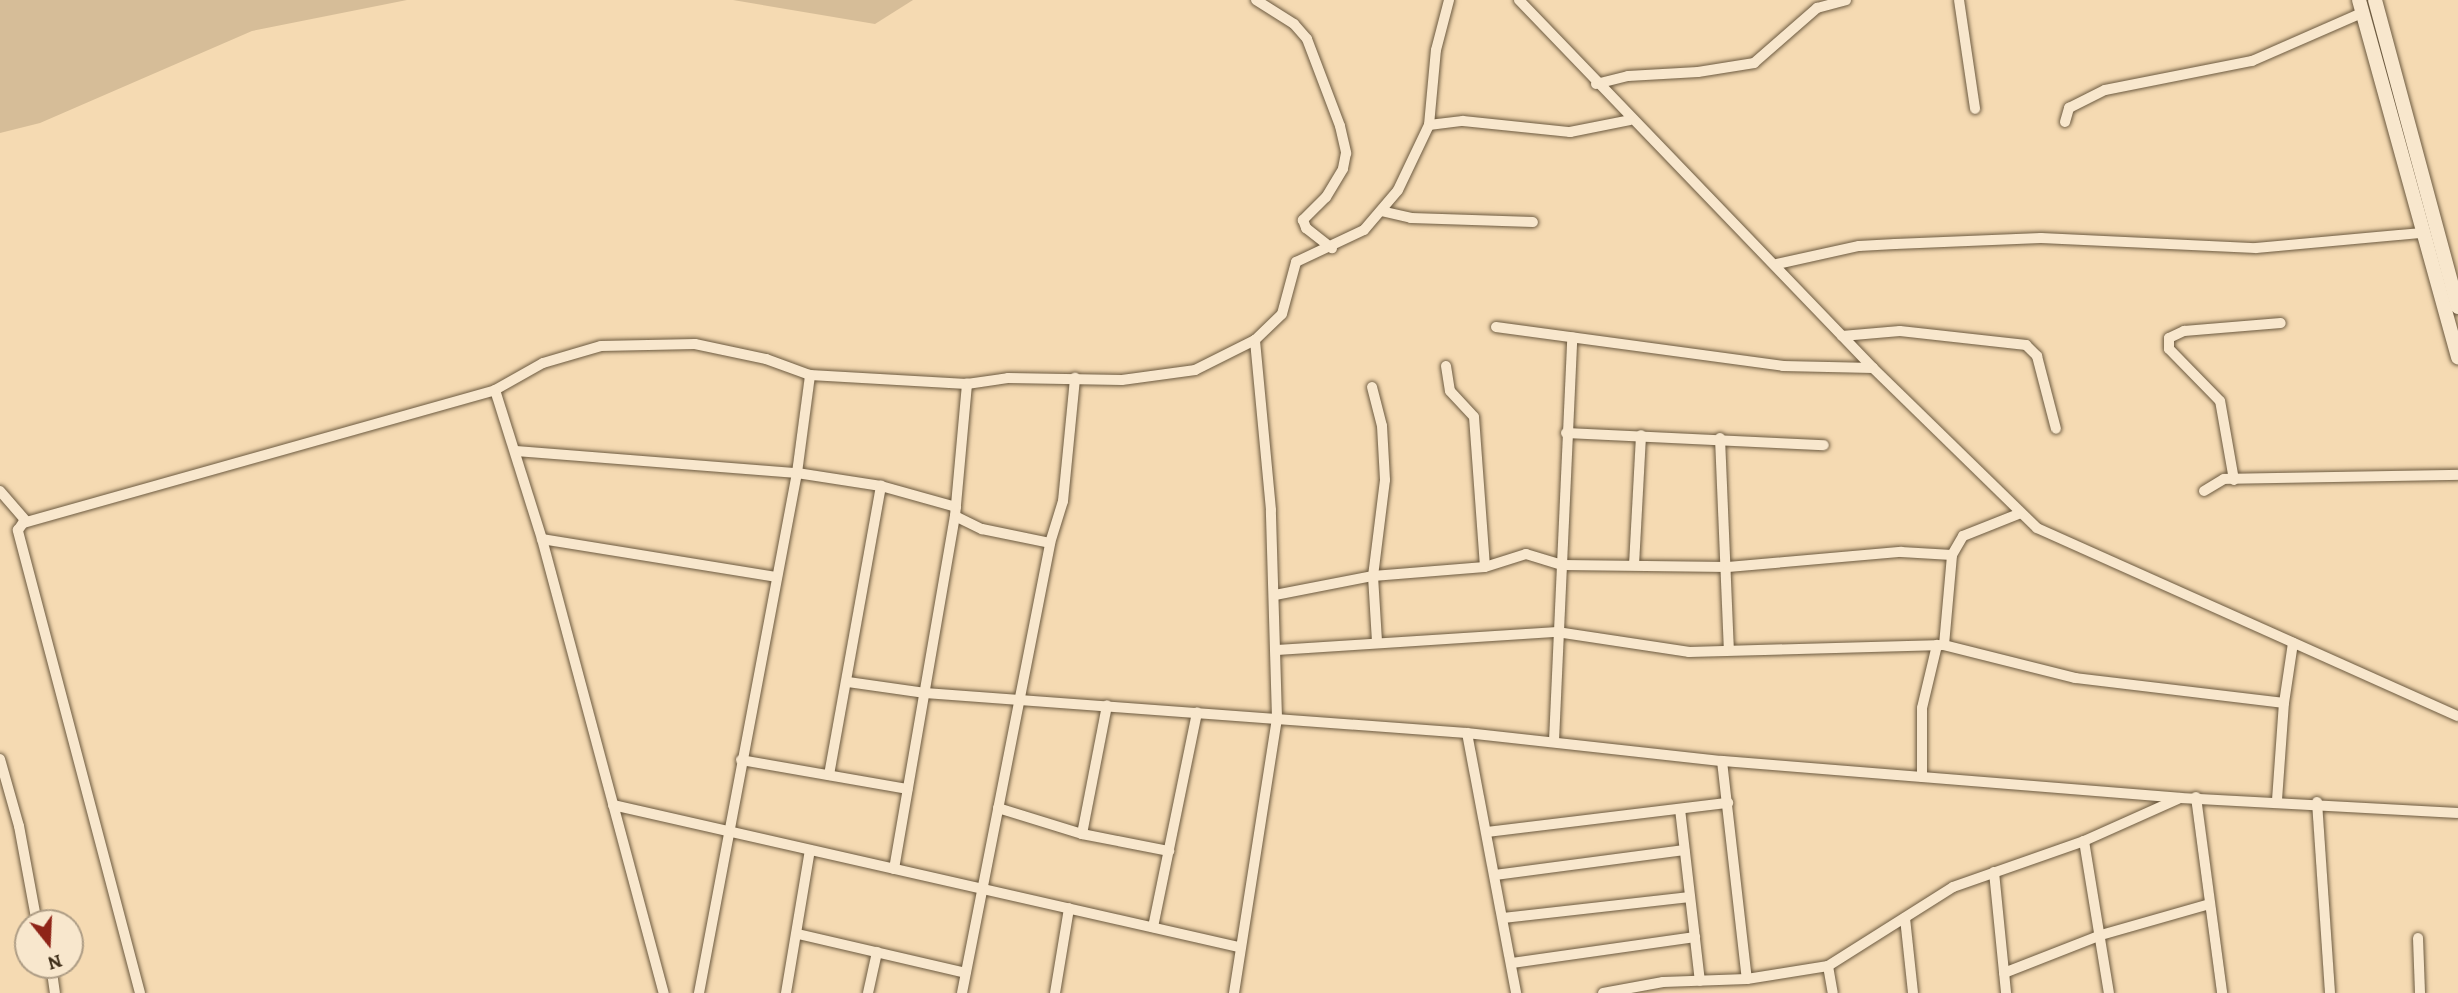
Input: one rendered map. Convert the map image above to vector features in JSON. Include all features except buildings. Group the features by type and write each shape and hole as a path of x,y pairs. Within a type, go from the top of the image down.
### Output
{"main road":[{"path":"2375,0 2458,307"},
{"path":"2361,7 2458,358"}],"street":[{"path":"1256,0 1294,24 1307,39 1340,126 1346,153 1343,169 1326,197 1303,220 1306,228 1332,248"},
{"path":"140,993 18,530 26,521 495,390 543,363 625,343 672,342 723,349 810,375 968,384 1008,378 1122,380 1195,370 1255,340 1282,314 1296,262 1332,248 1364,230 1403,181 1429,125 1436,50 1450,0"},
{"path":"1519,0 1630,120 1777,264 1873,368 2021,513 2058,539 2458,716"},
{"path":"1596,84 1628,76 1698,72 1754,63 1815,4 1846,0"},
{"path":"1959,0 1975,109"},
{"path":"2065,122 2069,108 2105,90 2252,61 2361,7"},
{"path":"1429,125 1463,121 1570,132 1630,120"},
{"path":"1381,211 1411,218 1533,222"},
{"path":"1777,264 1883,244 2041,238 2256,248 2422,233"},
{"path":"2234,480 2220,401 2169,349 2169,338 2184,331 2281,323"},
{"path":"1496,327 1783,366 1873,368"},
{"path":"1842,336 1900,331 2026,345 2037,356 2056,429"},
{"path":"1554,741 1572,337"},
{"path":"1234,993 1239,947 1277,718 1275,595 1255,340"},
{"path":"1446,366 1450,391 1474,417 1485,567"},
{"path":"699,993 797,473 810,375"},
{"path":"962,993 1050,543 1063,501 1075,378"},
{"path":"894,869 955,512 968,384"},
{"path":"1372,387 1382,426 1385,480 1373,576 1377,642"},
{"path":"495,390 542,540 664,993"},
{"path":"1566,433 1720,438 1824,445"},
{"path":"1634,565 1641,435"},
{"path":"1720,438 1728,566 1729,649"},
{"path":"516,451 797,473 881,486 955,512 982,529 1050,543"},
{"path":"2204,491 2216,481 2458,475"},
{"path":"829,775 848,682 881,486"},
{"path":"0,491 26,521"},
{"path":"1922,777 1922,708 1940,645 1952,555 1970,530 2021,513"},
{"path":"542,540 777,577"},
{"path":"1275,595 1373,576 1485,567 1526,554 1563,565 1728,566 1901,552 1952,555"},
{"path":"1277,650 1557,632 1689,652 1940,645 2075,678 2284,704"},
{"path":"2277,800 2284,704 2293,643"},
{"path":"848,682 925,693 1467,733 1722,761 2181,798 2317,802 2458,813"},
{"path":"1082,834 1107,705"},
{"path":"1153,927 1197,712"},
{"path":"1467,733 1516,993"},
{"path":"0,760 19,826 34,909"},
{"path":"741,760 907,789"},
{"path":"1722,761 1747,979"},
{"path":"2196,797 2222,993"},
{"path":"1603,993 1664,988 1700,981 1747,979 1828,966 1953,887 2084,841 2181,798"},
{"path":"2317,802 2330,993"},
{"path":"1487,832 1728,803"},
{"path":"613,805 1239,947"},
{"path":"998,808 1082,834 1169,851"},
{"path":"1680,809 1700,981"},
{"path":"2084,841 2109,993"},
{"path":"786,993 810,850"},
{"path":"1495,875 1684,850"},
{"path":"1994,872 2006,993"},
{"path":"1503,918 1690,897"},
{"path":"2004,973 2101,934 2210,904"},
{"path":"1055,993 1069,908"},
{"path":"1905,918 1913,993"},
{"path":"798,934 966,973"},
{"path":"1512,963 1695,937"},
{"path":"2418,938 2420,993"},
{"path":"868,993 877,952"},
{"path":"1828,966 1833,993"}],"shaded area":[{"path":"0,0 407,0 252,31 40,123 0,133"},
{"path":"733,0 913,0 875,24"}]}
